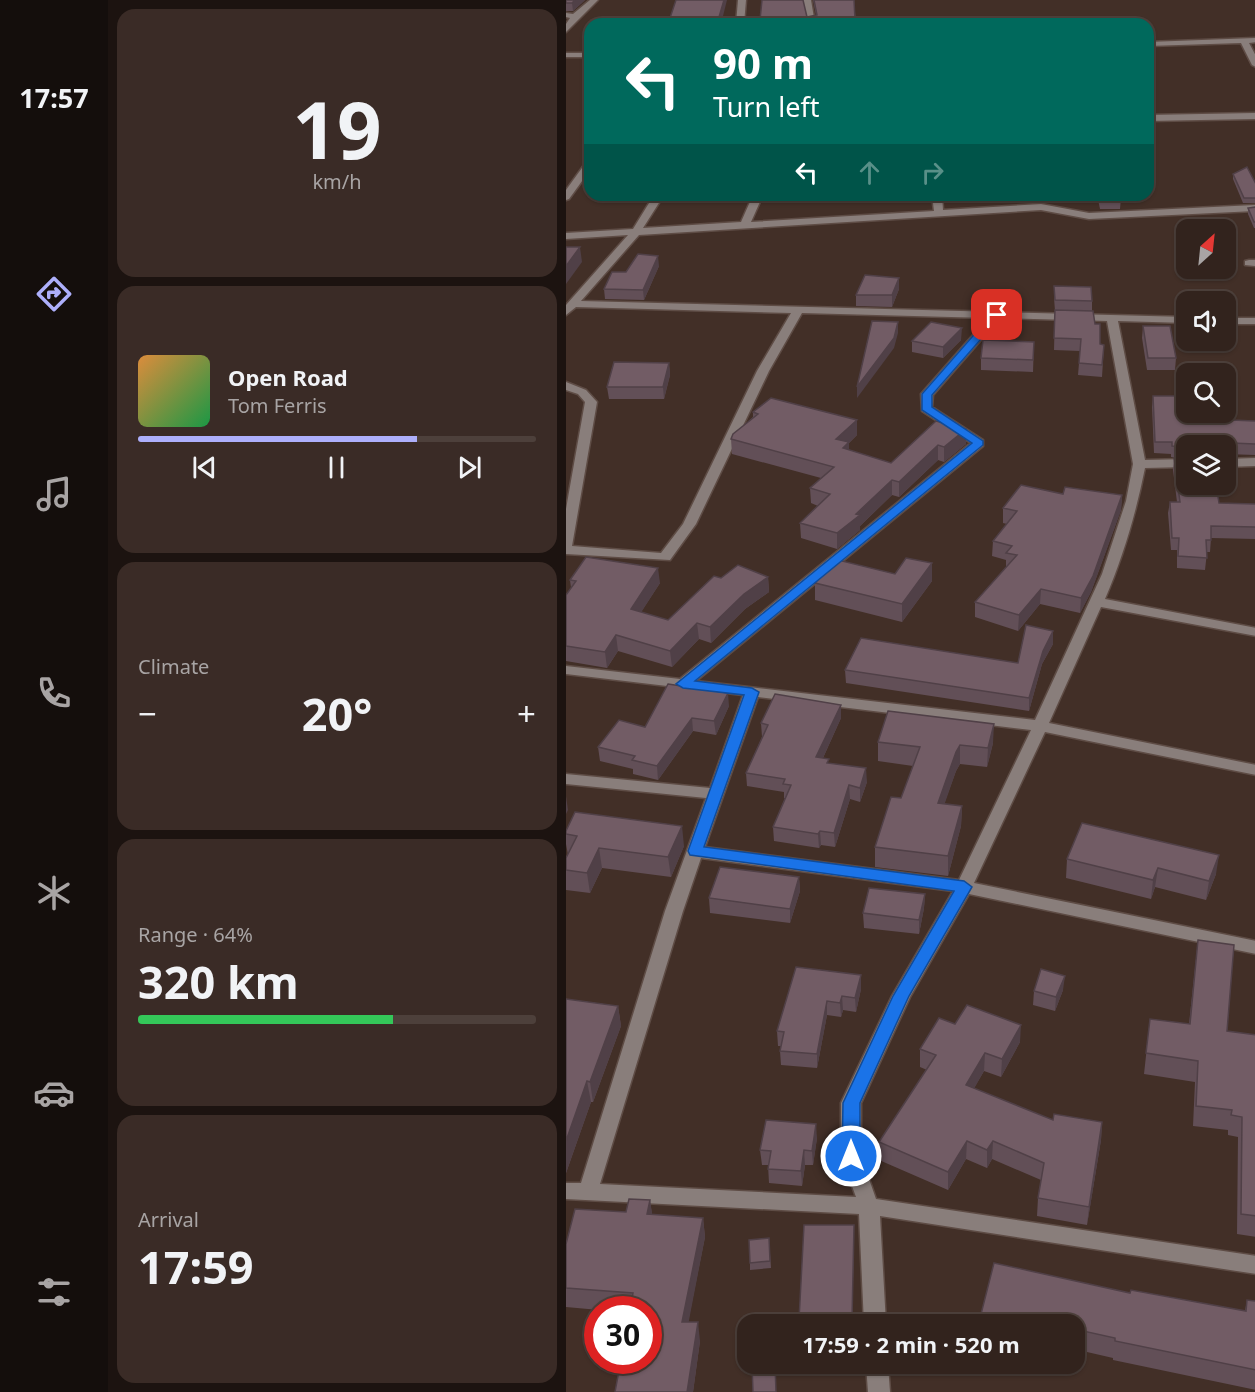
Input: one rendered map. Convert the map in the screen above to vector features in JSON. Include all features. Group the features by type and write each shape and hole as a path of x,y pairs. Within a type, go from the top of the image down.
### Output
{"street":[{"path":"566,30 575,17 594,0"},
{"path":"740,18 742,0"},
{"path":"807,0 810,18"},
{"path":"566,15 575,17"},
{"path":"1154,44 1256,40"},
{"path":"1244,41 1256,64"},
{"path":"566,55 584,54"},
{"path":"1154,118 1256,116"},
{"path":"566,197 584,172"},
{"path":"569,308 635,233 655,201"},
{"path":"744,227 755,201"},
{"path":"938,201 939,215"},
{"path":"566,236 744,227 1041,207 1089,216 1256,208"},
{"path":"569,308 1176,320"},
{"path":"566,386 582,392 591,402 566,548 665,557 689,524 763,371 798,311"},
{"path":"683,684 979,443 926,408 927,394 997,315"},
{"path":"874,1314 869,1206 851,1156 851,1103 901,996 964,887 1041,726 1109,574 1132,501 1139,464 1112,319"},
{"path":"1236,321 1256,321"},
{"path":"1236,463 1256,462"},
{"path":"1139,464 1176,463"},
{"path":"1097,602 1256,632"},
{"path":"566,670 1041,726 1256,770"},
{"path":"588,1192 674,911 752,692"},
{"path":"566,779 715,795"},
{"path":"695,851 964,887 1256,948"},
{"path":"566,1191 869,1206 1256,1265"},
{"path":"878,1374 879,1392"}],"building":[{"path":"676,0 724,0 719,18 670,18"},
{"path":"762,0 803,0 807,17 817,15 814,0 854,0 855,18 760,18"},
{"path":"1247,167 1256,184 1256,198 1244,198 1233,174"},
{"path":"1256,207 1256,222 1254,222 1248,208"},
{"path":"566,247 580,247 566,266"},
{"path":"638,254 658,256 643,290 604,289 612,272 626,272"},
{"path":"865,275 899,278 892,295 856,295"},
{"path":"1054,286 1091,287 1092,301 1055,300"},
{"path":"1055,310 1093,311 1095,324 1100,324 1100,344 1104,345 1102,365 1079,363 1081,339 1054,338"},
{"path":"872,321 898,322 894,338 857,387"},
{"path":"931,322 962,328 943,347 912,341"},
{"path":"1143,326 1170,326 1176,358 1148,358"},
{"path":"983,340 1034,342 1033,360 981,358"},
{"path":"614,362 669,363 663,387 607,387"},
{"path":"1153,396 1176,396 1176,423 1256,421 1256,444 1236,443 1236,435 1176,435 1176,446 1172,446 1172,442 1155,442"},
{"path":"771,398 857,420 836,439 849,442 843,448 891,463 936,421 966,429 944,447 938,445 899,482 892,480 856,514 860,515 837,533 800,523 830,494 810,488 834,467 731,439 733,434 758,414 753,412"},
{"path":"1021,485 1063,494 1065,487 1122,495 1093,576 1081,598 1041,589 1019,615 975,602 1017,555 1006,553 1012,546 993,541 1017,511 1003,508"},
{"path":"1179,495 1218,495 1219,503 1256,504 1256,527 1211,526 1211,540 1206,540 1207,558 1178,556 1179,538 1172,538 1170,502 1180,502"},
{"path":"586,557 658,568 631,609 668,620 714,576 721,578 738,565 768,577 744,594 710,627 697,623 670,651 616,635 605,652 566,646 566,595 576,581 570,580"},
{"path":"906,558 932,563 902,604 815,583 834,559 895,574"},
{"path":"1026,625 1053,631 1043,651 1029,698 845,670 861,638 1018,663"},
{"path":"668,684 728,693 714,721 692,718 657,766 632,760 635,756 598,747 619,720 645,727"},
{"path":"775,694 841,705 816,757 829,759 827,763 866,768 860,788 849,785 834,833 820,831 818,834 773,827 791,785 783,784 785,779 746,773 768,725 761,723"},
{"path":"888,711 994,724 988,748 960,745 938,803 962,806 948,856 875,847 891,797 901,798 920,747 878,742"},
{"path":"575,812 682,826 668,857 599,848 587,873 566,870 566,858 577,836 566,834 566,831"},
{"path":"1082,823 1219,855 1209,881 1158,868 1153,880 1067,859"},
{"path":"720,867 799,877 790,909 709,898"},
{"path":"869,888 925,894 919,920 863,913"},
{"path":"1198,940 1234,945 1227,1031 1256,1035 1256,1216 1241,1214 1242,1117 1231,1115 1232,1110 1196,1106 1198,1061 1146,1053 1150,1019 1190,1024"},
{"path":"796,967 861,975 855,998 842,996 840,1003 827,1001 817,1054 780,1051 784,1032 777,1031"},
{"path":"1041,969 1065,976 1056,997 1034,991"},
{"path":"566,999 618,1006 590,1082 587,1081 566,1141"},
{"path":"967,1005 1021,1025 1002,1059 985,1053 966,1085 1053,1120 1054,1114 1102,1122 1089,1207 1038,1198 1044,1163 993,1141 987,1150 967,1141 948,1172 879,1142 936,1055 920,1049 939,1018 955,1024"},
{"path":"766,1120 816,1124 812,1151 804,1150 801,1171 768,1169 771,1151 760,1150"},
{"path":"629,1199 650,1200 647,1214 703,1218 682,1322 698,1322 687,1392 615,1392 618,1374 662,1374 662,1296 632,1296 633,1293 566,1288 566,1244 575,1209 626,1212"},
{"path":"804,1225 854,1225 852,1314 799,1314"},
{"path":"769,1238 770,1261 750,1263 749,1240"},
{"path":"994,1263 1130,1293 1131,1290 1246,1311 1247,1300 1256,1301 1256,1370 1115,1341 1115,1338 1085,1331 1085,1314 981,1314"},
{"path":"752,1374 775,1374 776,1392 753,1392"}],"route":[{"path":"851,1156 851,1103 901,996 964,887 695,851 752,692 683,684 979,443 926,408 927,394 997,315"}]}
